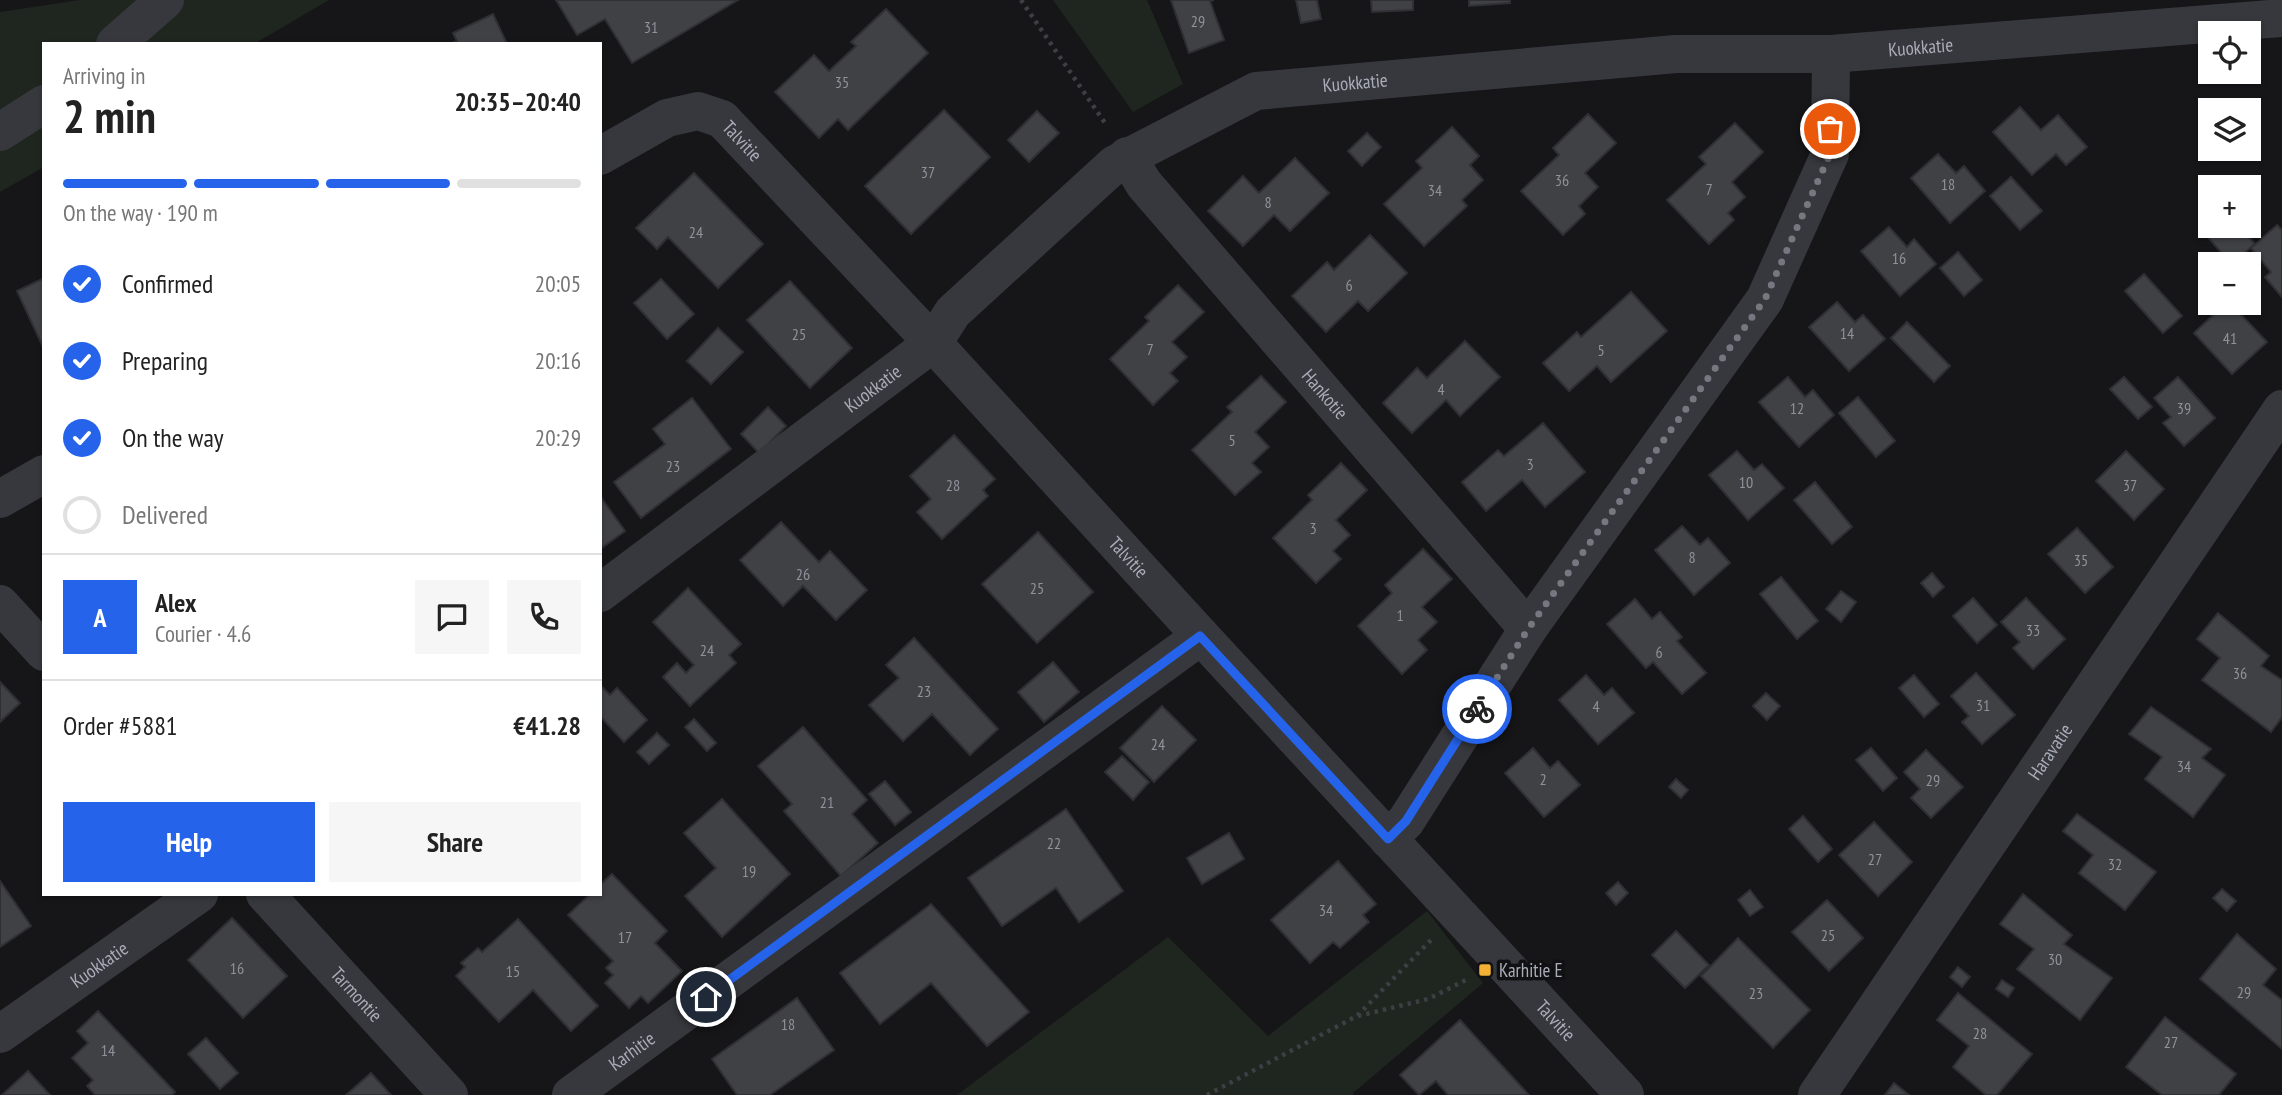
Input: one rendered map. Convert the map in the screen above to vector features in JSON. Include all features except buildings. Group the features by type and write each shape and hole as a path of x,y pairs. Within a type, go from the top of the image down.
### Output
{"street":[{"path":"118,42 165,0"},
{"name":"Kuokkatie","path":"602,591 933,342 953,312 1115,164 1256,91 1676,54 1831,54 2282,18"},
{"path":"1388,839 1406,821 1528,629 1765,299 1830,154 1831,54"},
{"path":"0,132 42,105"},
{"name":"Talvitie","path":"602,155 667,118 698,111 722,119 933,342 1200,636 1625,1095"},
{"name":"Hankotie","path":"1127,156 1144,184 1528,629"},
{"name":"Haravatie","path":"1816,1095 2282,409"},
{"path":"0,499 42,475"},
{"path":"0,604 42,650"},
{"name":"Karhitie","path":"572,1095 1200,636"},
{"name":"Kuokkatie","path":"0,1034 195,896"},
{"name":"Tarmontie","path":"267,896 449,1095"}],"path":[{"path":"1021,0 1127,156"},
{"path":"1357,1016 1432,939 1453,908"},
{"path":"1206,1095 1357,1016 1428,999 1485,970 1500,958"}],"shaded area":[{"path":"80,0 329,0 257,42 42,42 42,168 0,192 0,12"},
{"path":"1053,0 1147,0 1183,84 1133,112"},
{"path":"1427,911 1483,983 1353,1093 1354,1095 957,1095 1168,937 1268,1036"}],"way so far":[{"path":"1477,709 1528,629 1765,299 1830,154 1830,129"}],"place":[{"name":"Karhitie E","path":"1485,970"}],"route":[{"path":"706,997 1200,636 1388,839 1406,821 1477,709"}]}
